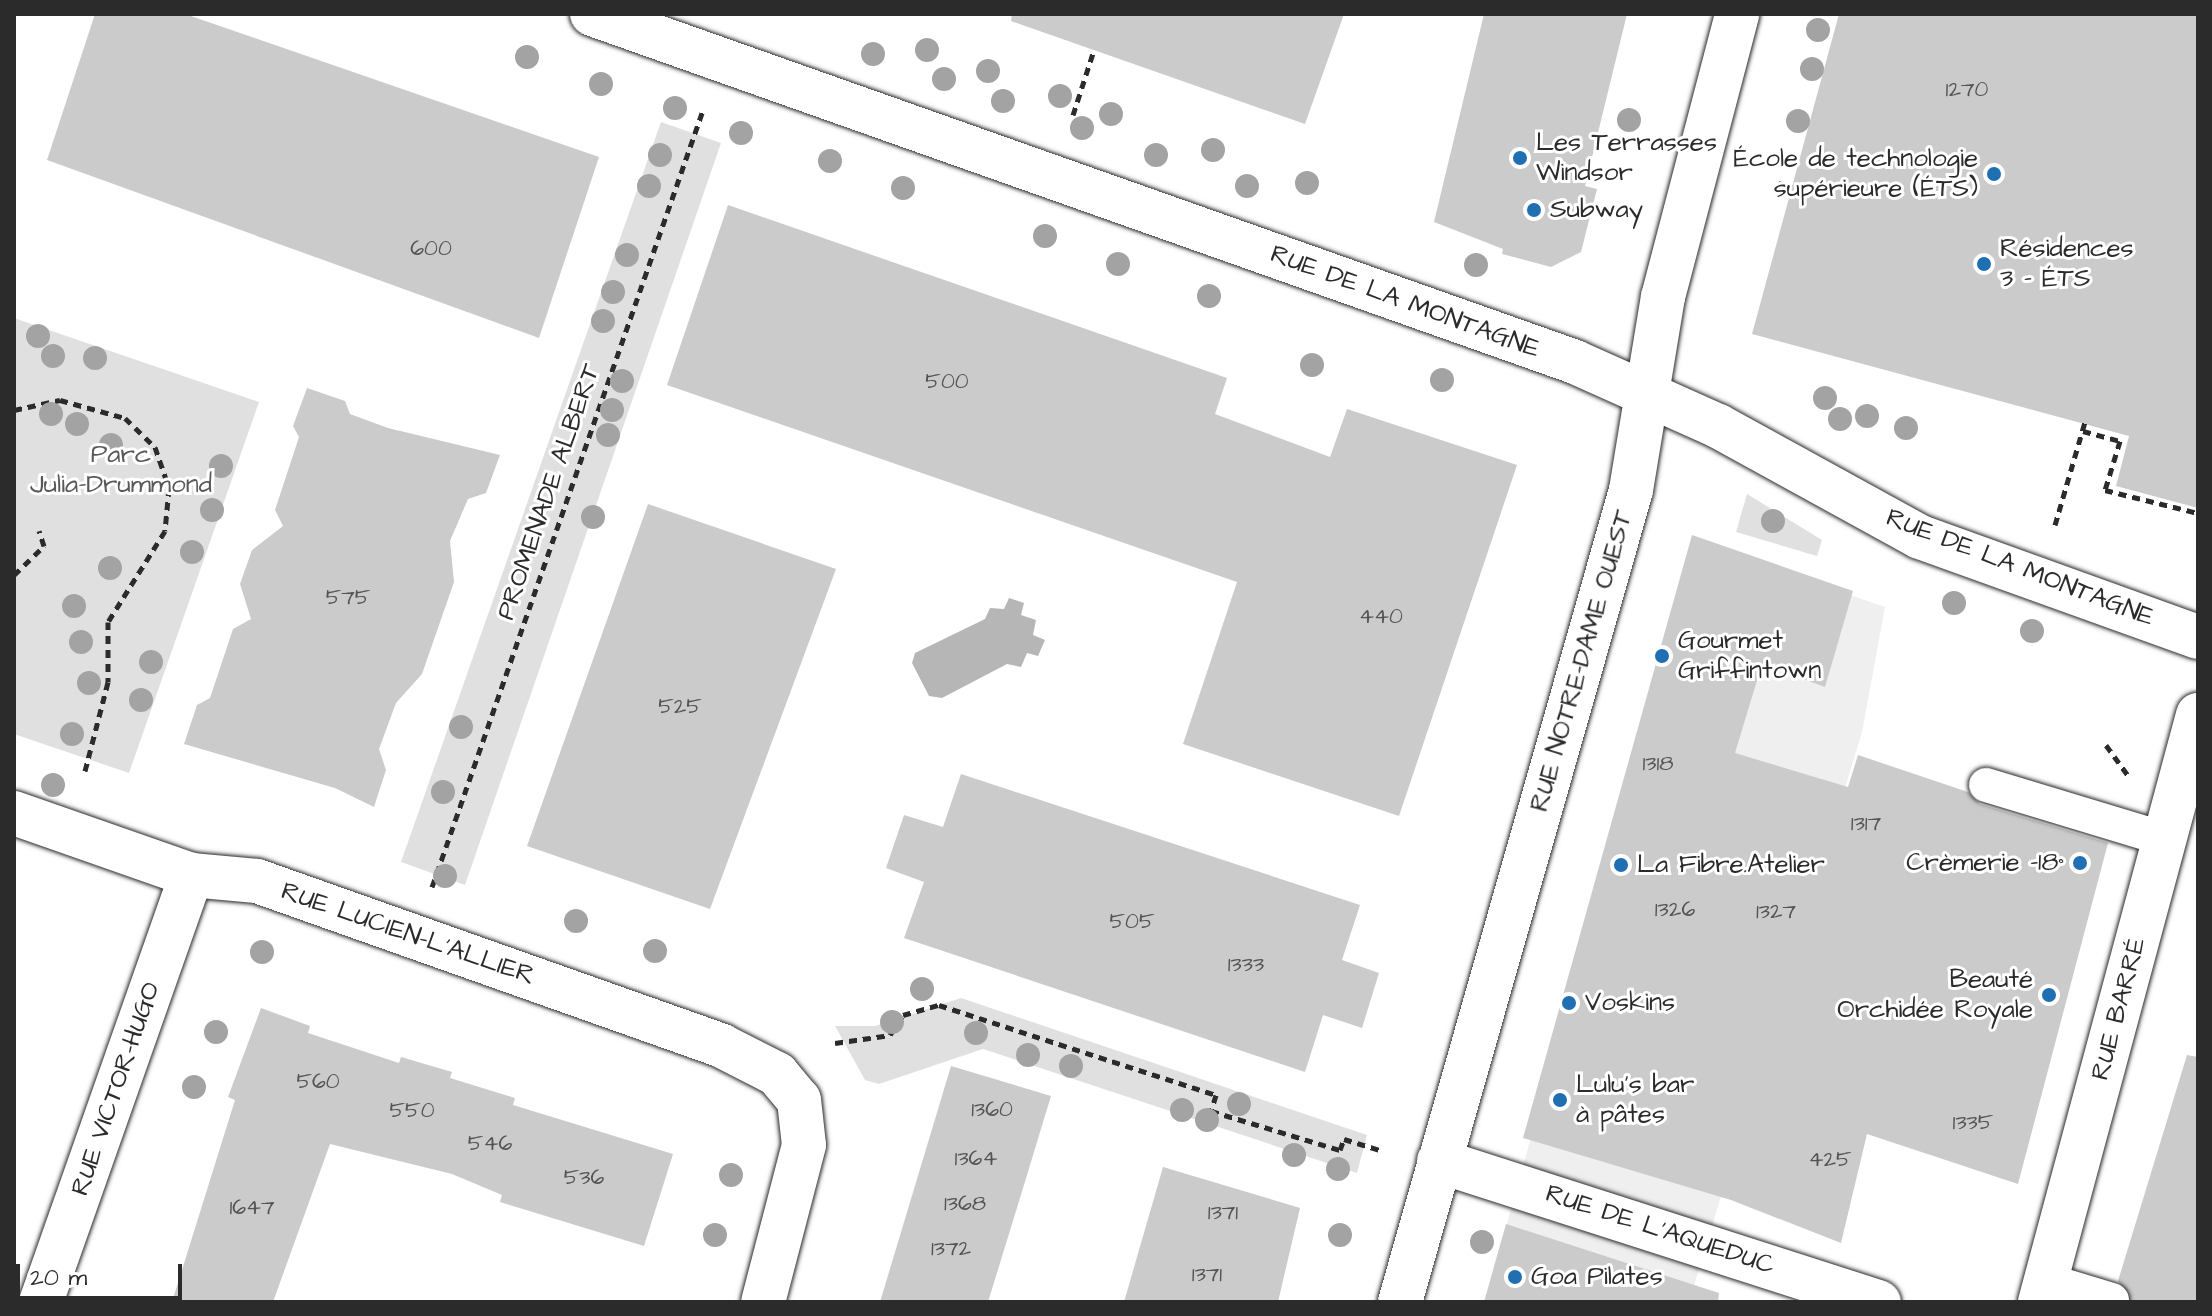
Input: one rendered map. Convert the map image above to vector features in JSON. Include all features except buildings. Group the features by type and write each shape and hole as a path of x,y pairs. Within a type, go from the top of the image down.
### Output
{"street":[{"name":"RUE DE LA MONTAGNE","path":"592,14 1575,362 1649,395 1920,537 2198,637"},
{"name":"RUE NOTRE-DAME OUEST","path":"1400,1302 1631,490 1663,297 1737,14"},
{"name":"RUE BARRÉ","path":"2043,1291 2198,715"},
{"name":"RUE LUCIEN-L'ALLIER","path":"14,813 191,875 257,881 300,896 722,1046 791,1086 802,1109 804,1145 763,1302"},
{"name":"RUE VICTOR-HUGO","path":"41,1302 191,875"},
{"name":"RUE DE L'AQUEDUC","path":"1439,1161 1806,1291 1879,1302"}],"lane":[{"path":"1986,785 2165,839"},
{"path":"2043,1291 2112,1300"}],"path":[{"path":"1073,115 1094,50"},
{"name":"PROMENADE ALBERT","path":"432,887 703,110"},
{"path":"1778,183 1792,187"},
{"path":"14,410 60,400 125,418 155,447 169,488 165,531 108,622 108,682 85,771"},
{"path":"2055,525 2085,422"},
{"path":"2083,431 2120,441 2105,490 2198,513"},
{"path":"14,575 44,546 39,531"},
{"path":"2106,745 2120,773 2141,780"},
{"path":"835,1043 890,1035 903,1015 939,1005 1216,1095 1211,1111 1340,1150 1344,1139 1379,1150"}],"shaded area":[{"path":"1697,543 1885,607 1862,732 1689,1302 1485,1302"},
{"path":"1009,598 1024,603 1021,615 1036,620 1033,635 1045,640 1038,656 1027,653 1021,667 1007,664 942,698 929,696 912,663 915,653 985,619 990,608 1004,609"}],"green space":[{"path":"661,122 721,143 465,885 401,862"},
{"name":"Parc Julia-Drummond","path":"14,318 259,402 129,773 14,734"},
{"path":"1747,494 1822,540 1817,556 1736,532"},
{"path":"961,998 1367,1135 1357,1173 983,1049 879,1084 865,1080 835,1026 875,1026"}],"place":[{"name":"Les Terrasses Windsor","path":"1520,158"},
{"name":"École de technologie supérieure (ÉTS)","path":"1994,174"},
{"name":"Subway","path":"1534,210"},
{"name":"Résidences 3 - ÉTS","path":"1984,264"},
{"name":"Gourmet Griffintown","path":"1662,656"},
{"name":"Crèmerie -18°","path":"2080,863"},
{"name":"La Fibre.Atelier","path":"1621,865"},
{"name":"Beauté Orchidée Royale","path":"2049,995"},
{"name":"Voskins","path":"1569,1003"},
{"name":"Lulu's bar à pâtes","path":"1560,1100"},
{"name":"Goa Pilates","path":"1515,1277"}]}
